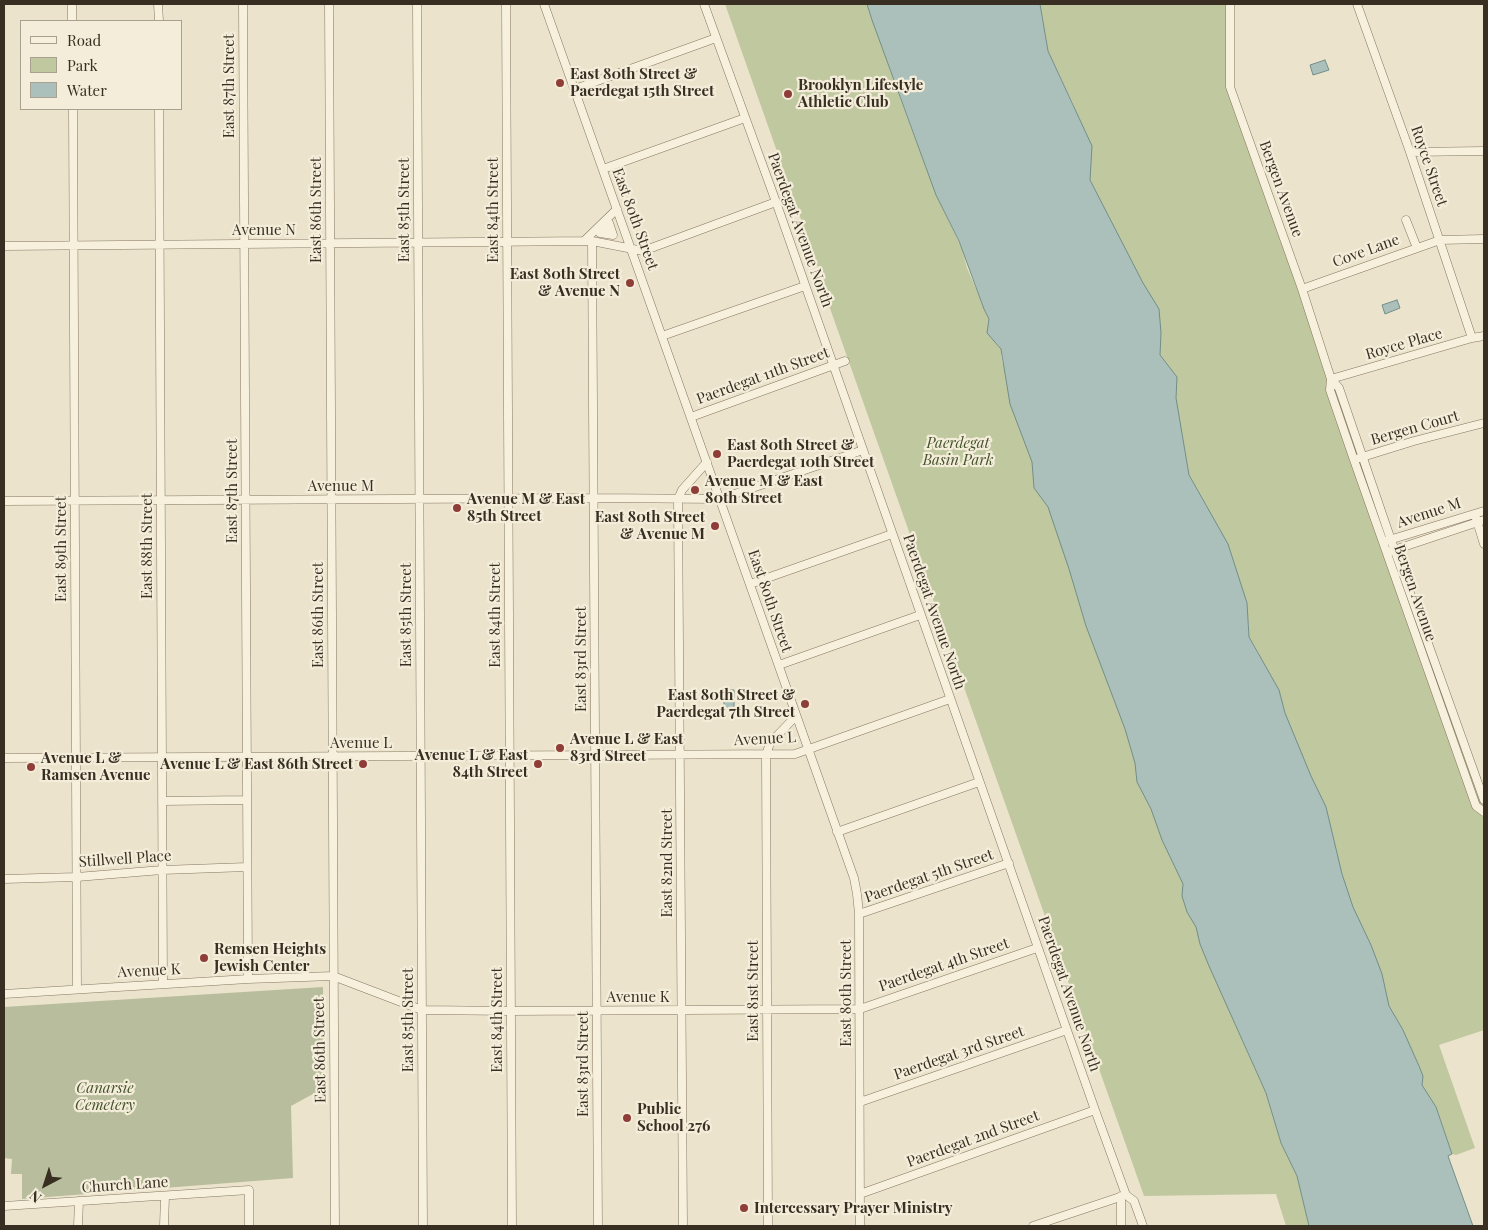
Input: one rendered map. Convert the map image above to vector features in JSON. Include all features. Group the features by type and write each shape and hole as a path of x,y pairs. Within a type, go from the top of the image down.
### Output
{"street":[{"path":"72,4 72,20"},
{"path":"158,4 159,20"},
{"name":"East 87th Street","path":"243,4 248,979"},
{"name":"East 86th Street","path":"329,4 335,1226"},
{"name":"East 85th Street","path":"417,4 423,1226"},
{"name":"East 84th Street","path":"506,4 512,1226"},
{"name":"East 80th Street","path":"544,4 854,878 859,914 860,1226"},
{"name":"Paerdegat Avenue North","path":"704,4 776,202 1124,1196 1134,1201 1143,1226"},
{"name":"Bergen Avenue","path":"1230,4 1230,87 1302,289 1331,379 1330,390 1354,460 1387,541"},
{"name":"Royce Street","path":"1357,4 1410,152 1472,338"},
{"path":"575,88 716,38"},
{"name":"East 89th Street","path":"73,110 77,989"},
{"name":"East 88th Street","path":"159,110 163,984"},
{"path":"603,170 745,118"},
{"path":"1410,152 1484,151"},
{"name":"Avenue N","path":"4,246 588,241 643,251 776,202"},
{"path":"588,241 617,209"},
{"path":"1406,220 1417,248"},
{"path":"1440,240 1484,239"},
{"name":"Cove Lane","path":"1302,289 1440,240"},
{"name":"East 83rd Street","path":"588,241 594,498 598,1226"},
{"path":"662,336 805,286"},
{"name":"Royce Place","path":"1331,379 1484,336"},
{"name":"Paerdegat 11th Street","path":"691,417 845,361"},
{"name":"Bergen Avenue","path":"1331,379 1339,388 1390,551 1476,806 1484,811"},
{"name":"Bergen Court","path":"1354,460 1423,438 1484,423"},
{"name":"Avenue M","path":"4,501 720,499 863,450"},
{"path":"678,499 682,490 707,462"},
{"name":"East 82nd Street","path":"678,499 683,1226"},
{"name":"Avenue M","path":"1390,551 1479,518 1484,511"},
{"path":"1479,518 1484,544"},
{"name":"Avenue M","path":"1387,541 1479,518"},
{"path":"750,584 892,534"},
{"name":"Bergen Avenue","path":"1390,551 1484,800"},
{"path":"779,666 920,615"},
{"name":"Avenue L","path":"4,758 794,754 950,698"},
{"path":"766,755 770,743 796,716"},
{"name":"East 81st Street","path":"766,755 768,1226"},
{"path":"837,832 979,782"},
{"path":"162,801 247,800"},
{"name":"Paerdegat 5th Street","path":"859,914 1008,864"},
{"name":"Stillwell Place","path":"4,879 248,867"},
{"name":"Paerdegat 4th Street","path":"860,1009 1037,948"},
{"name":"Avenue K","path":"4,994 248,979 333,976 422,1010 860,1009"},
{"name":"Paerdegat 3rd Street","path":"860,1102 1067,1030"},
{"name":"Paerdegat 2nd Street","path":"860,1194 1095,1110"},
{"name":"Church Lane","path":"4,1206 249,1190 249,1226"},
{"path":"164,1196 164,1226"},
{"path":"1036,1226 1124,1196 1122,1226"},
{"path":"78,1201 78,1226"}],"green space":[{"name":"Paerdegat Basin Park","path":"725,4 867,4 936,194 962,249 967,268 989,319 996,343 1001,349 1002,361 1232,1017 1266,1093 1281,1143 1297,1176 1309,1226 1286,1226 1276,1194 1144,1196 826,297 828,296"},
{"path":"1040,4 1228,4 1230,87 1484,801 1484,1030 1439,1045 1475,1148 1456,1155 1452,1154 1436,1107 1399,1058 1259,654 1249,637 1249,625 1208,509 1189,475 1182,435 1099,199 1090,180 1074,106 1048,51"},
{"name":"Canarsie Cemetery","path":"323,987 324,1088 291,1106 293,1178 22,1199 22,1174 11,1174 12,1159 4,1158 4,1007"}],"water":[{"path":"867,4 1040,4 1048,51 1092,146 1090,180 1143,283 1159,309 1160,355 1177,377 1176,398 1189,475 1228,544 1247,603 1249,637 1279,690 1285,713 1326,807 1342,874 1353,907 1382,974 1389,1006 1403,1030 1419,1066 1423,1076 1422,1085 1436,1107 1452,1154 1448,1156 1473,1226 1309,1226 1297,1176 1281,1143 1266,1093 1209,966 1200,944 1196,927 1187,912 1182,896 1183,884 1162,840 1151,809 1137,782 1135,763 1125,729 1086,626 1048,507 1034,488 1032,462 1010,404 1001,349 987,333 989,319 959,241 936,195"},
{"path":"1325,60 1329,70 1313,75 1310,65"},
{"path":"1397,300 1400,308 1385,314 1382,305"},
{"path":"724,690 734,690 734,708 724,708"}],"place":[{"name":"East 80th Street & Paerdegat 15th Street","path":"560,83"},
{"name":"Brooklyn Lifestyle Athletic Club","path":"788,94"},
{"name":"East 80th Street & Avenue N","path":"630,283"},
{"name":"East 80th Street & Paerdegat 10th Street","path":"717,454"},
{"name":"Avenue M & East 80th Street","path":"695,490"},
{"name":"Avenue M & East 85th Street","path":"457,508"},
{"name":"East 80th Street & Avenue M","path":"715,526"},
{"name":"East 80th Street & Paerdegat 7th Street","path":"805,704"},
{"name":"Avenue L & East 83rd Street","path":"560,748"},
{"name":"Avenue L & East 86th Street","path":"363,764"},
{"name":"Avenue L & East 84th Street","path":"538,764"},
{"name":"Avenue L & Ramsen Avenue","path":"31,767"},
{"name":"Remsen Heights Jewish Center","path":"204,958"},
{"name":"Public School 276","path":"627,1118"},
{"name":"Intercessary Prayer Ministry","path":"744,1208"}]}
